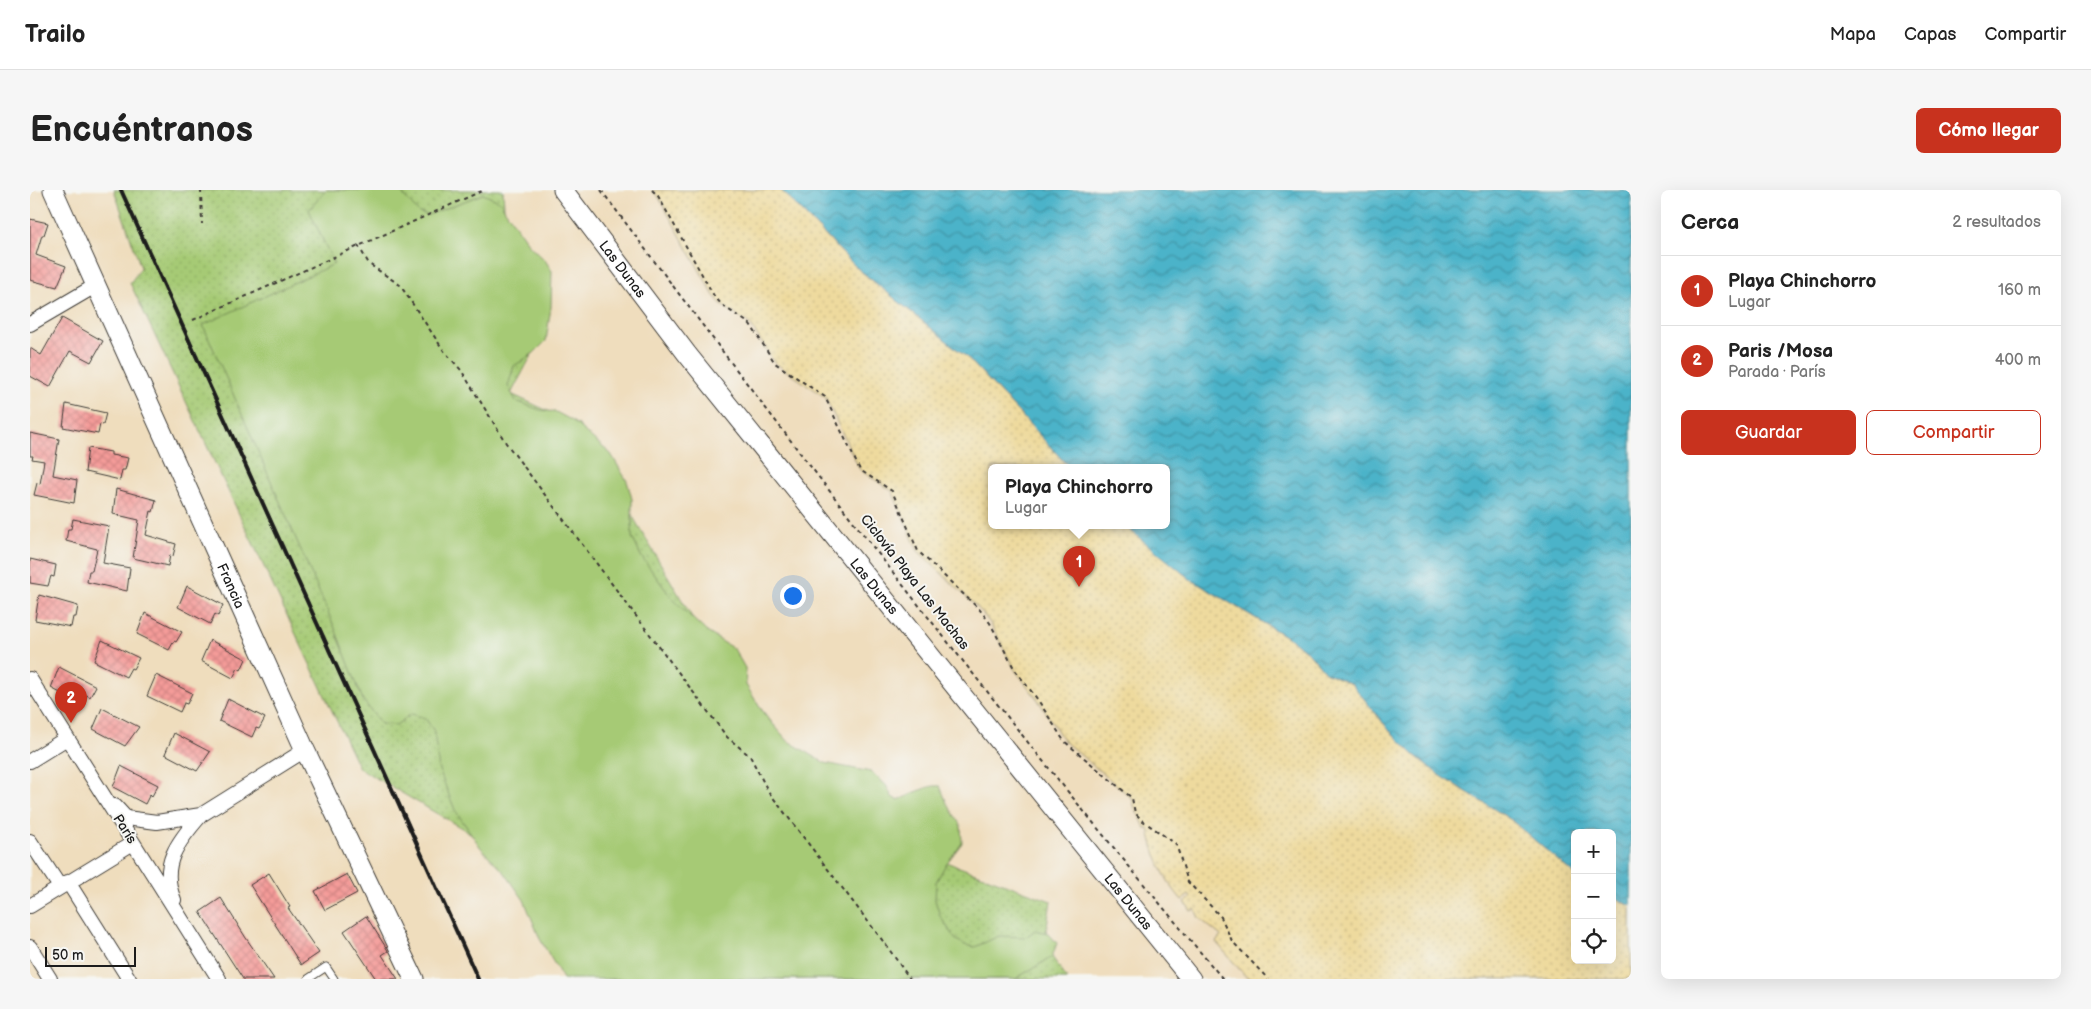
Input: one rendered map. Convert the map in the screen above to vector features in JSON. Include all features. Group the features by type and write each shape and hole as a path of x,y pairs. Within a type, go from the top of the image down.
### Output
{"main road":[{"name":"Francia","path":"53,190 304,750 414,979"},
{"name":"Las Dunas","path":"563,190 687,354 1191,979"}],"street":[{"path":"30,324 95,286"},
{"name":"París","path":"30,679 219,979"},
{"path":"30,761 67,738"},
{"path":"184,924 170,890 169,862 182,835 201,815 304,750"},
{"path":"98,787 126,818 157,822 201,815"},
{"path":"30,841 64,884 129,979"},
{"path":"30,906 133,843"},
{"path":"30,947 50,979"}],"lane":[{"path":"308,979 326,967 334,979"}],"path":[{"path":"202,190 202,224"},
{"path":"193,320 484,190"},
{"name":"Ciclovía Playa Las Machas","path":"601,190 795,446 953,648 1223,979"},
{"path":"652,190 658,196 714,296 723,306 750,324 774,362 825,397 860,470 892,491 918,551 985,616 1016,670 1064,741 1132,798 1135,812 1143,821 1176,844 1188,882 1221,917 1232,941 1268,979"},
{"path":"358,245 370,264 400,285 444,351 461,370 506,443 727,737 750,756 768,791 910,979"}],"green space":[{"path":"114,190 503,190 510,305 537,345 511,394 579,425 699,629 854,828 1051,901 1044,945 1067,979 607,979 482,840 359,768 130,283 141,268"},
{"path":"326,190 399,190 419,213 428,215 483,194 499,201 529,245 545,260 552,271 551,307 546,341 534,353 514,366 508,386 516,401 540,410 556,412 571,420 611,454 627,481 632,499 632,537 641,556 671,597 692,618 707,632 734,649 745,668 746,685 764,714 788,741 825,763 871,772 886,785 892,797 897,800 924,788 940,786 947,803 961,826 962,843 946,864 936,882 935,900 940,916 955,939 965,945 975,947 999,936 1026,937 1035,930 1048,933 1057,943 1052,957 1015,979 563,979 540,939 524,900 505,873 481,848 455,810 439,770 434,731 425,718 411,714 396,725 381,724 363,700 334,626 203,325 334,264 309,210"}],"sand":[{"path":"652,190 781,190 856,267 969,359 1066,464 988,464 988,529 1129,529 1216,594 1292,640 1310,654 1325,672 1352,684 1412,753 1439,774 1510,819 1571,872 1571,964 1616,964 1616,898 1631,906 1631,979 1248,979 1216,942 1221,936 1199,918 1195,909 1191,911 1185,902 1191,898 1189,895 1182,900 1170,884 1157,858 1149,829 1145,829 1132,798 1064,741 1038,700 1015,670 990,623 980,610 918,551 892,491 860,470 825,397 775,363 750,324 723,306 714,296 658,196"}],"water":[{"path":"781,190 1631,190 1631,906 1616,898 1616,829 1571,829 1571,872 1510,819 1438,774 1412,753 1389,730 1352,684 1325,672 1310,654 1292,640 1190,579 1129,529 1170,529 1170,464 1066,464 969,359 856,267"}],"building":[{"path":"30,219 48,223 36,255 66,266 57,287 30,280"},
{"path":"62,318 103,341 91,362 70,351 50,387 30,376 30,348 41,355"},
{"path":"66,404 106,413 103,425 100,424 98,434 63,427"},
{"path":"30,433 59,439 53,475 77,480 74,503 34,495 37,483 40,484 44,461 32,459 33,456 30,456"},
{"path":"88,448 111,452 111,455 128,458 125,470 122,470 120,480 85,472"},
{"path":"116,489 156,500 153,512 151,511 146,535 176,544 173,556 170,555 168,566 133,558 139,520 113,514"},
{"path":"73,519 109,526 103,563 130,568 127,591 87,582 89,571 92,571 97,549 66,541 68,529 71,529"},
{"path":"30,559 56,565 54,577 51,576 48,586 30,583"},
{"path":"187,586 223,605 218,616 215,614 210,624 178,607"},
{"path":"39,595 78,606 76,617 73,617 71,627 35,620"},
{"path":"145,613 182,632 169,650 137,634"},
{"path":"102,640 139,658 126,677 94,661"},
{"path":"210,640 246,659 241,670 238,668 233,678 201,661"},
{"path":"59,667 96,686 90,697 87,695 83,705 51,688"},
{"path":"156,675 192,693 187,704 184,703 180,712 147,696"},
{"path":"228,699 265,718 259,729 256,728 252,737 219,721"},
{"path":"102,708 139,727 125,746 93,729"},
{"path":"174,733 210,752 197,771 165,754"},
{"path":"121,766 158,785 152,796 150,794 145,804 113,787"},
{"path":"269,873 290,907 288,908 319,953 301,965 250,885"},
{"path":"347,874 357,893 325,910 315,891"},
{"path":"221,898 274,979 243,979 200,912"},
{"path":"366,916 387,949 388,951 382,955 398,979 376,979 344,931"}],"railway":[{"path":"121,190 478,979"}],"place":[{"name":"Playa Chinchorro","path":"1079,587"},
{"name":"Paris /Mosa","path":"71,723"}]}
